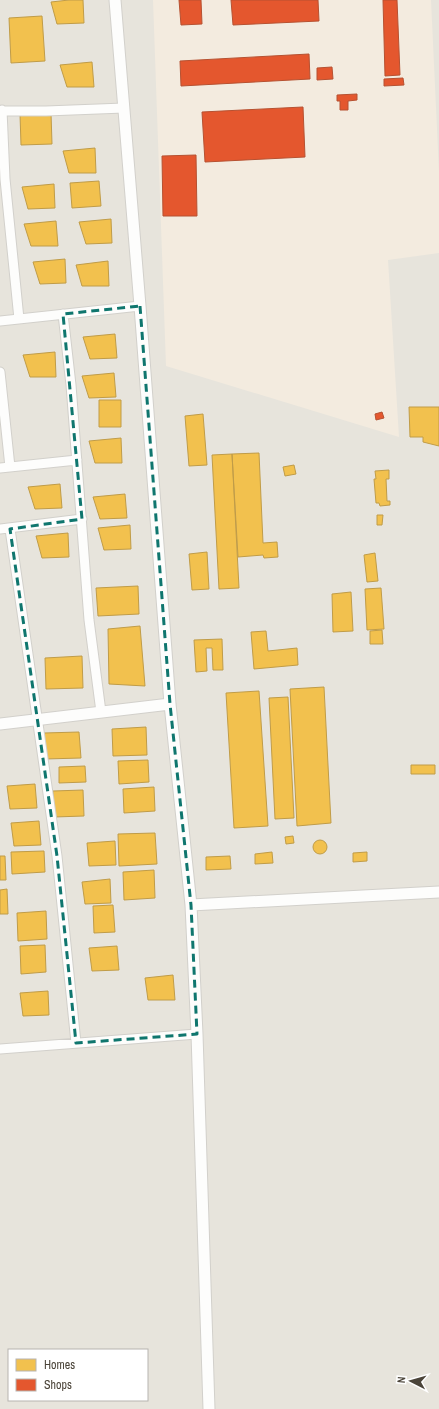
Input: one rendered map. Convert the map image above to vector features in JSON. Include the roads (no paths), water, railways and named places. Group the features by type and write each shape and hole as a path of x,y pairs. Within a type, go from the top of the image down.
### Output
{"street":[{"path":"115,0 170,704 191,905 197,1034 209,1409"},
{"path":"19,319 5,179 1,110 124,108"},
{"path":"0,321 140,306"},
{"path":"63,314 77,460 89,620 101,712"},
{"path":"0,372 10,467"},
{"path":"0,468 77,460"},
{"path":"0,529 82,519"},
{"path":"10,528 57,856 76,1043"},
{"path":"0,724 170,704"},
{"path":"191,905 439,892"},
{"path":"0,1049 197,1034"}]}
